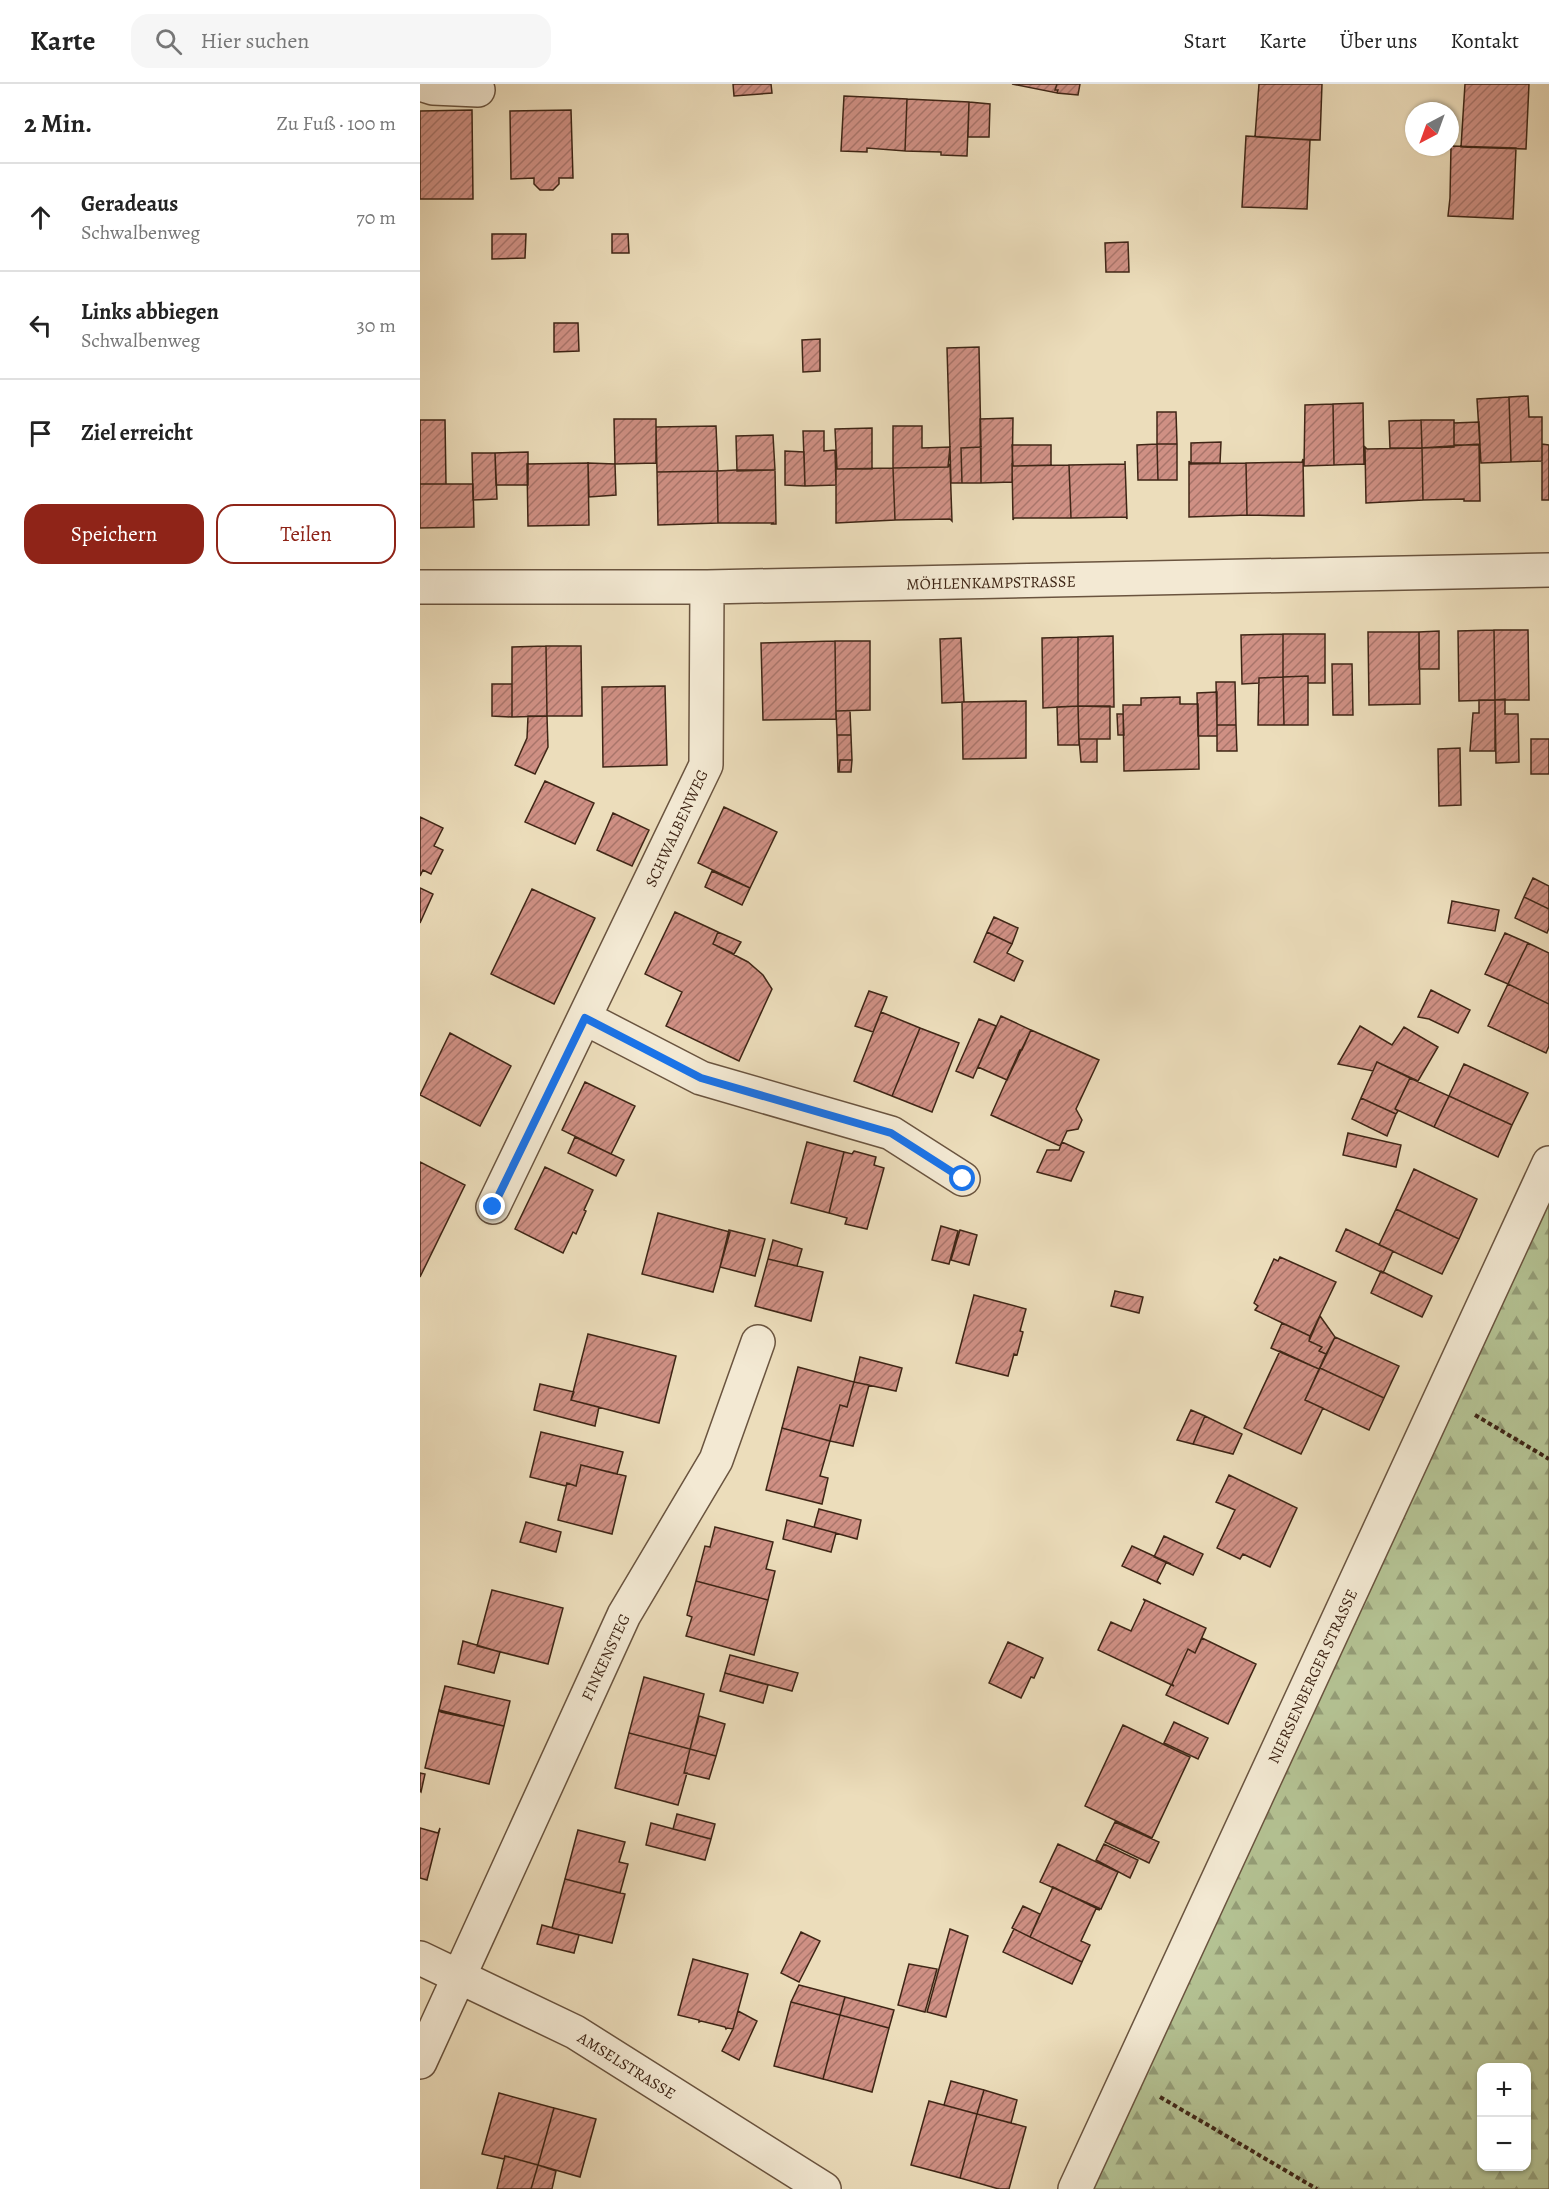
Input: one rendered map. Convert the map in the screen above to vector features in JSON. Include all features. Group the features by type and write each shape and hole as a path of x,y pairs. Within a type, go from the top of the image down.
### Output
{"street":[{"path":"420,84 433,88 478,90"},
{"name":"MÖHLENKAMPSTRASSE","path":"424,595 1549,570"},
{"name":"SCHWALBENWEG","path":"493,1207 706,765 707,588"},
{"path":"585,1018 701,1078 891,1133 963,1179"},
{"name":"NIERSENBERGER STRASSE","path":"1075,2189 1549,1163"},
{"name":"FINKENSTEG","path":"420,2062 624,1615 716,1460 758,1342"},
{"name":"AMSELSTRASSE","path":"420,1958 575,2032 824,2189"}],"path":[{"path":"1441,1396 1549,1459"},
{"path":"1126,2077 1317,2189"}],"green space":[{"path":"1549,1190 1549,2189 1075,2189"}],"building":[{"path":"733,84 771,84 772,93 734,96"},
{"path":"1012,84 1057,84 1055,90 1058,90 1057,93"},
{"path":"1057,84 1080,84 1078,95 1057,93 1058,90 1055,90"},
{"path":"1259,84 1322,84 1320,140 1255,137"},
{"path":"1465,84 1529,84 1526,149 1461,147"},
{"path":"844,96 907,99 905,151 867,148 867,152 841,151"},
{"path":"907,99 969,102 967,156 941,155 941,152 905,151"},
{"path":"969,102 990,104 989,137 968,137"},
{"path":"472,110 473,199 420,199 420,111"},
{"path":"571,110 573,178 559,178 559,184 553,190 540,190 534,184 534,178 511,179 510,111"},
{"path":"1246,136 1310,140 1307,209 1242,207"},
{"path":"1459,146 1516,148 1513,219 1448,216 1451,156 1459,156"},
{"path":"492,234 526,234 525,258 492,259"},
{"path":"612,234 628,234 629,253 612,253"},
{"path":"1128,242 1129,272 1106,272 1105,243"},
{"path":"554,323 578,323 579,351 554,352"},
{"path":"820,339 820,371 803,372 802,340"},
{"path":"979,347 981,447 961,448 962,483 951,483 947,348"},
{"path":"1528,396 1529,417 1542,417 1542,461 1511,462 1509,397"},
{"path":"1509,397 1511,462 1481,463 1477,399"},
{"path":"1363,403 1364,464 1334,465 1333,404"},
{"path":"1333,404 1334,465 1304,466 1305,405"},
{"path":"1157,412 1176,412 1177,444 1157,444"},
{"path":"1013,418 1012,482 981,483 980,419"},
{"path":"614,419 656,419 656,463 615,464"},
{"path":"420,420 445,420 446,484 420,484"},
{"path":"1421,420 1454,420 1454,447 1422,448"},
{"path":"1421,420 1422,448 1390,448 1389,421"},
{"path":"1479,422 1480,445 1454,445 1454,423"},
{"path":"716,426 718,471 657,472 656,427"},
{"path":"893,426 922,426 922,448 950,447 948,467 893,468"},
{"path":"872,428 872,469 837,469 835,429"},
{"path":"803,431 824,431 824,451 835,450 836,485 805,486"},
{"path":"773,435 775,470 737,471 736,436"},
{"path":"1221,442 1220,463 1191,463 1191,443"},
{"path":"1157,444 1177,444 1177,480 1158,480"},
{"path":"1157,444 1158,480 1138,480 1137,445"},
{"path":"1479,444 1480,501 1423,500 1422,448"},
{"path":"1542,444 1549,445 1549,500 1542,500"},
{"path":"1012,445 1051,445 1051,465 1013,466"},
{"path":"981,447 981,483 962,483 961,448"},
{"path":"1365,447 1367,449 1422,448 1423,500 1366,503"},
{"path":"785,451 804,452 805,486 785,485"},
{"path":"528,452 528,485 496,485 495,453"},
{"path":"472,453 495,453 497,499 473,500"},
{"path":"1303,459 1304,516 1247,515 1246,463 1302,462"},
{"path":"1125,461 1127,519 1126,517 1071,518 1069,465 1125,464"},
{"path":"1189,461 1190,464 1246,463 1247,515 1189,517"},
{"path":"588,463 589,525 528,526 527,464"},
{"path":"588,463 615,464 616,495 589,497"},
{"path":"1012,463 1013,466 1069,465 1071,518 1014,518 1013,520"},
{"path":"950,464 952,521 950,519 895,520 893,468 948,467"},
{"path":"836,466 837,469 893,468 895,520 836,523"},
{"path":"775,470 776,524 718,523 717,471"},
{"path":"717,471 718,523 658,525 657,472"},
{"path":"420,484 473,484 474,527 420,528"},
{"path":"1494,630 1495,700 1459,701 1458,631"},
{"path":"1494,630 1528,630 1529,700 1495,700"},
{"path":"1439,631 1439,669 1419,669 1419,632"},
{"path":"1368,632 1419,632 1420,704 1369,705"},
{"path":"1283,634 1325,634 1325,683 1308,683 1308,676 1283,677"},
{"path":"1283,634 1283,677 1259,678 1259,683 1242,684 1241,635"},
{"path":"1113,636 1114,707 1078,706 1078,637"},
{"path":"1078,637 1078,706 1043,708 1042,638"},
{"path":"961,638 964,702 942,703 940,639"},
{"path":"835,641 836,719 763,720 761,643"},
{"path":"835,641 870,641 870,710 836,711"},
{"path":"546,646 547,716 512,717 512,647"},
{"path":"546,646 581,646 582,716 547,716"},
{"path":"1332,664 1352,664 1353,715 1333,715"},
{"path":"1308,676 1308,725 1284,725 1283,677"},
{"path":"1283,677 1284,725 1258,725 1259,678"},
{"path":"1216,682 1235,682 1236,725 1217,725"},
{"path":"492,684 512,684 512,717 492,716"},
{"path":"665,686 667,765 603,767 602,687"},
{"path":"1217,692 1217,736 1198,736 1197,693"},
{"path":"1180,697 1180,704 1198,704 1199,769 1124,771 1123,705 1141,705 1141,698"},
{"path":"1505,699 1505,714 1518,714 1519,762 1496,763 1495,700"},
{"path":"1479,700 1495,700 1495,751 1470,751 1473,713 1479,713"},
{"path":"1026,701 1026,758 963,759 962,702"},
{"path":"1078,706 1079,745 1058,745 1057,707"},
{"path":"1078,706 1110,706 1110,739 1079,739"},
{"path":"836,711 850,711 851,735 837,735"},
{"path":"1117,714 1123,714 1124,735 1118,735"},
{"path":"528,716 547,716 548,747 535,774 515,765 527,738"},
{"path":"1217,725 1236,725 1237,751 1217,751"},
{"path":"837,735 851,735 852,760 840,760 839,772 838,772"},
{"path":"1079,739 1097,739 1097,762 1081,762"},
{"path":"1531,739 1549,739 1549,774 1531,774"},
{"path":"1460,748 1461,805 1439,806 1438,749"},
{"path":"840,760 852,760 851,772 839,772"},
{"path":"545,781 594,803 575,844 525,822"},
{"path":"724,807 777,832 750,888 698,863"},
{"path":"613,813 649,830 632,866 597,850"},
{"path":"420,817 443,828 434,846 443,850 431,874 423,870 420,876"},
{"path":"712,871 750,888 742,905 705,887"},
{"path":"1533,878 1549,886 1549,909 1524,897"},
{"path":"420,888 433,894 420,923"},
{"path":"532,889 595,918 554,1004 491,974"},
{"path":"1524,897 1549,909 1547,933 1515,918"},
{"path":"1452,901 1499,910 1495,931 1448,923"},
{"path":"675,912 718,932 713,944 748,962 763,975 772,989 739,1061 666,1026 682,992 645,974"},
{"path":"994,917 1018,928 1012,944 987,932"},
{"path":"718,932 741,942 734,954 713,944"},
{"path":"987,932 1012,944 1007,953 1023,961 1014,981 974,962"},
{"path":"1505,933 1528,943 1508,984 1485,974"},
{"path":"1528,943 1549,953 1549,1004 1508,984"},
{"path":"1508,984 1549,1004 1549,1046 1546,1053 1488,1026"},
{"path":"1431,990 1470,1010 1458,1033 1429,1019 1418,1017"},
{"path":"869,991 887,997 873,1032 855,1026"},
{"path":"881,1012 920,1028 892,1096 854,1081"},
{"path":"1001,1016 1031,1030 1007,1080 978,1067"},
{"path":"979,1019 996,1026 973,1078 956,1071"},
{"path":"1360,1026 1392,1045 1404,1027 1438,1047 1418,1081 1377,1062 1373,1071 1338,1064"},
{"path":"920,1028 959,1043 932,1112 892,1096"},
{"path":"1031,1030 1099,1060 1076,1109 1082,1120 1078,1129 1067,1131 1060,1146 991,1115"},
{"path":"450,1033 511,1066 480,1126 420,1095"},
{"path":"1377,1062 1410,1078 1395,1109 1398,1111 1396,1114 1361,1098"},
{"path":"1464,1064 1528,1093 1512,1125 1449,1096"},
{"path":"1410,1078 1449,1096 1434,1127 1395,1109"},
{"path":"585,1082 635,1106 611,1154 562,1130"},
{"path":"1449,1096 1512,1125 1498,1157 1434,1127"},
{"path":"1361,1098 1396,1114 1387,1136 1352,1119"},
{"path":"1348,1133 1401,1145 1396,1167 1343,1155"},
{"path":"575,1137 624,1160 616,1176 568,1153"},
{"path":"807,1142 844,1152 829,1213 791,1203"},
{"path":"1062,1142 1084,1152 1071,1181 1037,1172 1047,1150 1059,1150"},
{"path":"854,1151 876,1157 874,1165 884,1168 867,1229 845,1224 847,1218 829,1213 844,1152 852,1154"},
{"path":"420,1162 465,1185 420,1277"},
{"path":"545,1167 593,1190 576,1234 573,1232 563,1253 515,1229"},
{"path":"1414,1169 1477,1199 1459,1239 1396,1209"},
{"path":"1396,1209 1459,1239 1442,1274 1379,1245"},
{"path":"658,1213 730,1232 713,1292 642,1274"},
{"path":"941,1226 958,1231 949,1264 932,1260"},
{"path":"1346,1229 1393,1251 1383,1273 1336,1251"},
{"path":"729,1230 765,1239 755,1276 720,1267"},
{"path":"960,1230 977,1235 969,1265 951,1260"},
{"path":"773,1240 802,1249 797,1266 768,1259"},
{"path":"1280,1257 1336,1282 1310,1336 1255,1310 1258,1306 1254,1303 1274,1259 1278,1261"},
{"path":"768,1259 823,1272 811,1321 755,1306"},
{"path":"1381,1271 1432,1296 1422,1317 1371,1293"},
{"path":"1115,1291 1143,1297 1139,1313 1111,1306"},
{"path":"974,1295 1026,1309 1017,1355 1014,1354 1008,1376 956,1363"},
{"path":"1320,1316 1335,1337 1326,1354 1319,1351 1322,1347 1309,1341"},
{"path":"1282,1323 1310,1336 1309,1341 1322,1347 1319,1351 1326,1354 1319,1369 1271,1348"},
{"path":"588,1334 676,1356 659,1423 571,1400"},
{"path":"1335,1337 1399,1366 1384,1398 1320,1368"},
{"path":"1280,1351 1319,1369 1305,1400 1323,1408 1301,1454 1244,1428"},
{"path":"860,1357 902,1368 896,1391 854,1382"},
{"path":"798,1367 854,1382 847,1407 840,1405 830,1441 782,1428"},
{"path":"1320,1368 1384,1398 1369,1430 1305,1400"},
{"path":"854,1382 869,1385 853,1446 830,1441 840,1405 847,1407"},
{"path":"540,1384 574,1392 571,1400 599,1407 595,1426 534,1410"},
{"path":"1191,1410 1205,1416 1193,1444 1177,1440"},
{"path":"1205,1416 1242,1434 1233,1454 1193,1444"},
{"path":"782,1428 830,1441 820,1476 828,1478 822,1504 766,1490"},
{"path":"541,1432 623,1452 617,1474 581,1465 576,1486 567,1483 566,1486 530,1477"},
{"path":"581,1465 626,1476 612,1534 558,1520 567,1483 576,1486"},
{"path":"1229,1475 1297,1508 1270,1567 1243,1554 1240,1559 1217,1548 1235,1510 1216,1502"},
{"path":"819,1509 861,1520 857,1539 814,1527"},
{"path":"787,1520 836,1533 831,1552 783,1539"},
{"path":"526,1522 561,1532 556,1552 520,1542"},
{"path":"715,1527 773,1542 766,1569 775,1571 768,1600 696,1581 705,1546 710,1547"},
{"path":"1164,1536 1203,1554 1193,1575 1154,1557"},
{"path":"1132,1546 1171,1564 1166,1563 1157,1581 1161,1584 1122,1566"},
{"path":"696,1581 768,1600 754,1655 686,1636 692,1617 687,1615"},
{"path":"492,1590 563,1608 548,1664 477,1646"},
{"path":"1143,1599 1206,1628 1195,1653 1188,1649 1172,1684 1174,1686 1098,1650 1111,1622 1131,1631 1145,1601"},
{"path":"1202,1638 1256,1664 1228,1724 1166,1695 1171,1685 1174,1686 1172,1684 1188,1649 1195,1653"},
{"path":"463,1641 500,1652 494,1673 458,1664"},
{"path":"1008,1642 1043,1658 1021,1698 989,1683"},
{"path":"730,1655 798,1673 792,1691 725,1673"},
{"path":"725,1673 768,1685 763,1703 720,1691"},
{"path":"644,1677 704,1694 690,1749 629,1733"},
{"path":"445,1686 510,1701 504,1726 441,1712 439,1710"},
{"path":"439,1710 504,1726 489,1784 425,1768"},
{"path":"699,1716 725,1724 716,1756 690,1749"},
{"path":"1174,1722 1208,1738 1198,1759 1164,1743"},
{"path":"1123,1725 1190,1757 1152,1838 1085,1806"},
{"path":"629,1733 690,1749 684,1773 687,1773 678,1805 615,1788"},
{"path":"690,1749 716,1756 709,1779 684,1773"},
{"path":"420,1773 425,1774 421,1792 420,1791"},
{"path":"677,1814 715,1824 711,1839 673,1829"},
{"path":"1115,1822 1159,1842 1149,1863 1105,1842"},
{"path":"651,1823 711,1839 705,1860 646,1845"},
{"path":"420,1828 438,1833 440,1828 427,1880 420,1878"},
{"path":"578,1830 625,1842 619,1862 628,1864 620,1893 565,1879"},
{"path":"1058,1844 1118,1872 1101,1909 1040,1882"},
{"path":"1104,1844 1138,1860 1130,1878 1096,1860"},
{"path":"565,1879 625,1894 612,1943 552,1928"},
{"path":"1053,1887 1100,1910 1096,1909 1081,1941 1090,1945 1082,1962 1030,1937"},
{"path":"1023,1906 1040,1914 1030,1937 1012,1928"},
{"path":"542,1925 579,1935 574,1953 537,1944"},
{"path":"950,1929 968,1936 946,2017 927,2012"},
{"path":"1014,1929 1082,1962 1072,1984 1003,1952"},
{"path":"801,1932 820,1941 799,1982 781,1973"},
{"path":"693,1959 748,1974 733,2029 678,2015"},
{"path":"909,1964 937,1969 925,2012 898,2005"},
{"path":"799,1985 845,1997 840,2015 791,2002"},
{"path":"845,1997 894,2010 889,2028 840,2015"},
{"path":"791,2002 840,2015 823,2079 774,2066"},
{"path":"738,2011 757,2021 739,2060 722,2051 733,2029"},
{"path":"840,2015 889,2028 872,2092 823,2079"},
{"path":"951,2081 984,2090 977,2114 944,2105"},
{"path":"984,2090 1017,2100 1011,2123 977,2114"},
{"path":"499,2093 554,2108 538,2165 505,2156 504,2159 482,2154"},
{"path":"929,2101 977,2114 960,2178 911,2165"},
{"path":"554,2108 596,2119 580,2177 538,2165"},
{"path":"977,2114 1026,2127 1009,2189 999,2189 960,2178"},
{"path":"505,2156 538,2165 531,2189 497,2189"},
{"path":"538,2165 556,2171 552,2189 531,2189"}],"route":[{"path":"493,1207 585,1018 701,1078 891,1133 963,1179"}]}
